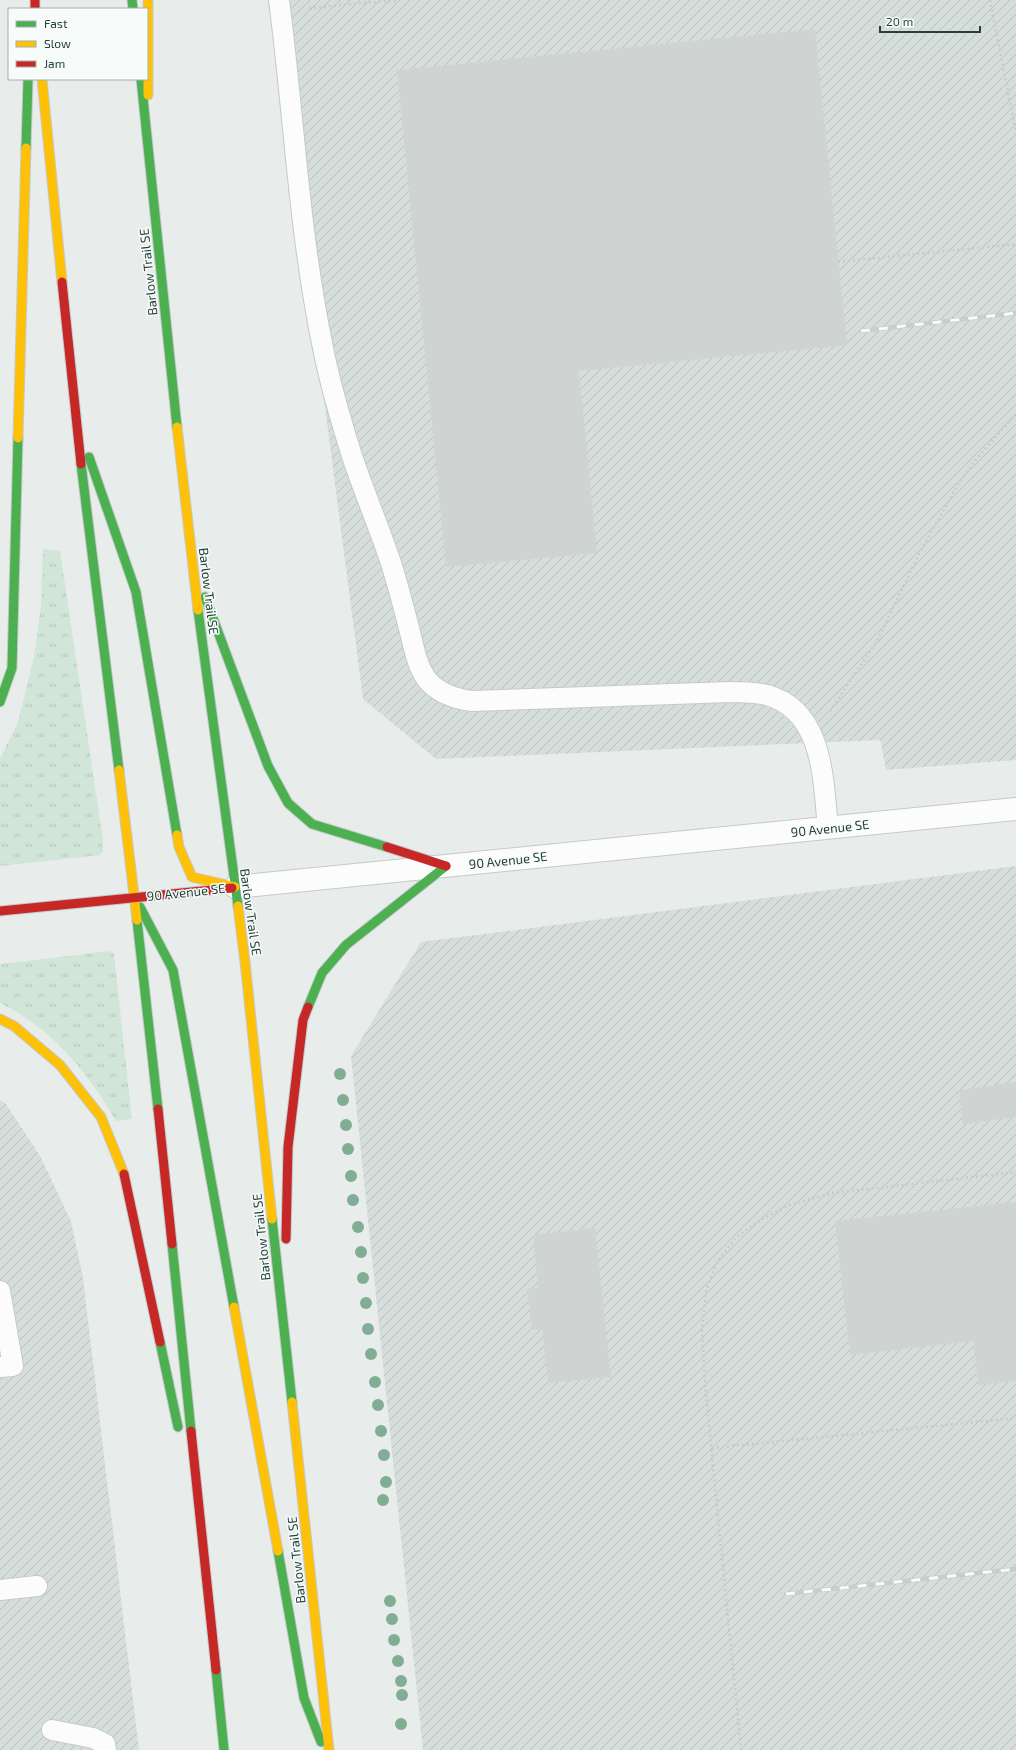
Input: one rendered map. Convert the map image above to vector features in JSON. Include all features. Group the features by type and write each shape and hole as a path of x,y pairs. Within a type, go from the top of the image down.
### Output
{"main road":[{"path":"148,0 149,146"},
{"path":"0,702 12,668 28,80"},
{"path":"42,80 75,416 145,984 224,1750"},
{"name":"Barlow Trail SE","path":"141,80 191,558 246,970 329,1750"},
{"path":"75,416 136,592 179,847 192,877 235,887"},
{"path":"191,558 268,766 288,803 312,824 446,866"},
{"path":"284,1326 288,1147 303,1020 322,973 346,945 446,866"},
{"name":"90 Avenue SE","path":"0,911 235,887"},
{"path":"135,897 173,970 304,1698 324,1750"},
{"path":"0,1020 14,1026 60,1065 101,1117 126,1178 179,1435"},
{"path":"185,1466 204,1560"}],"street":[{"name":"90 Avenue SE","path":"235,887 1016,809"}],"lane":[{"path":"280,5 306,238 315,306 323,348 334,394 353,458 391,562 414,648 424,675 429,682 443,692 457,698 472,701 730,692 766,694 780,700 794,709 805,720 813,736 822,778 828,828"},
{"path":"0,1291 13,1366 0,1367"},
{"path":"0,1590 36,1586"},
{"path":"52,1730 93,1738 105,1744 106,1750"}],"path":[{"path":"280,5 398,0"},
{"path":"990,0 1016,133"},
{"path":"838,262 1016,244"},
{"path":"813,736 877,641 919,554 957,486 981,453 1016,414"},
{"path":"741,1750 702,1331 706,1290 718,1260 737,1237 760,1220 792,1204 833,1194 1016,1172"},
{"path":"712,1448 1016,1418"}],"shaded area":[{"path":"272,0 1016,0 1016,760 886,770 880,740 436,759 363,699"},
{"path":"1016,866 1016,1750 423,1750 351,1056 421,942"},
{"path":"0,1100 6,1104 40,1156 71,1221 83,1278 139,1750 0,1750"}],"green space":[{"path":"43,549 60,551 103,840 103,851 100,855 0,866 0,759 18,722 34,657 41,605"},
{"path":"110,951 114,954 132,1119 116,1121 94,1086 67,1053 52,1038 35,1025 0,1003 0,964"}],"building":[{"path":"815,29 847,345 579,371 597,553 446,567 397,70"},
{"path":"1016,1082 1016,1117 963,1124 959,1090"},
{"path":"1016,1202 1016,1381 978,1385 974,1341 850,1355 835,1221"},
{"path":"595,1228 611,1377 548,1383 542,1329 532,1330 527,1289 538,1288 533,1235"}],"railway":[{"path":"861,331 1016,313"},
{"path":"786,1594 1016,1569"}],"traffic: fast":[{"path":"132,0 133,8"},
{"path":"26,148 28,80"},
{"path":"141,80 177,427"},
{"path":"0,702 12,668 18,438"},
{"path":"89,457 136,592 177,835"},
{"path":"81,464 119,770"},
{"path":"205,597 268,766 288,803 312,824 387,847"},
{"path":"198,610 238,906"},
{"path":"308,1007 322,973 346,945 446,866"},
{"path":"140,907 173,970 234,1307"},
{"path":"137,920 158,1109"},
{"path":"272,1219 292,1402"},
{"path":"172,1244 191,1431"},
{"path":"160,1342 178,1427"},
{"path":"278,1551 304,1698 321,1742"},
{"path":"216,1670 224,1750"}],"traffic: slow":[{"path":"148,0 148,95"},
{"path":"42,80 62,282"},
{"path":"18,438 26,148"},
{"path":"177,427 198,610"},
{"path":"119,770 137,920"},
{"path":"177,835 179,847 192,877 235,887"},
{"path":"238,906 272,1219"},
{"path":"0,1019 14,1026 60,1065 101,1117 124,1174"},
{"path":"234,1307 278,1551"},
{"path":"292,1402 329,1750"}],"traffic: jam":[{"path":"35,0 35,8"},
{"path":"62,282 81,464"},
{"path":"387,847 446,866"},
{"path":"0,911 232,888"},
{"path":"286,1239 288,1147 303,1020 308,1007"},
{"path":"158,1109 172,1244"},
{"path":"124,1174 160,1342"},
{"path":"191,1431 216,1670"}]}
